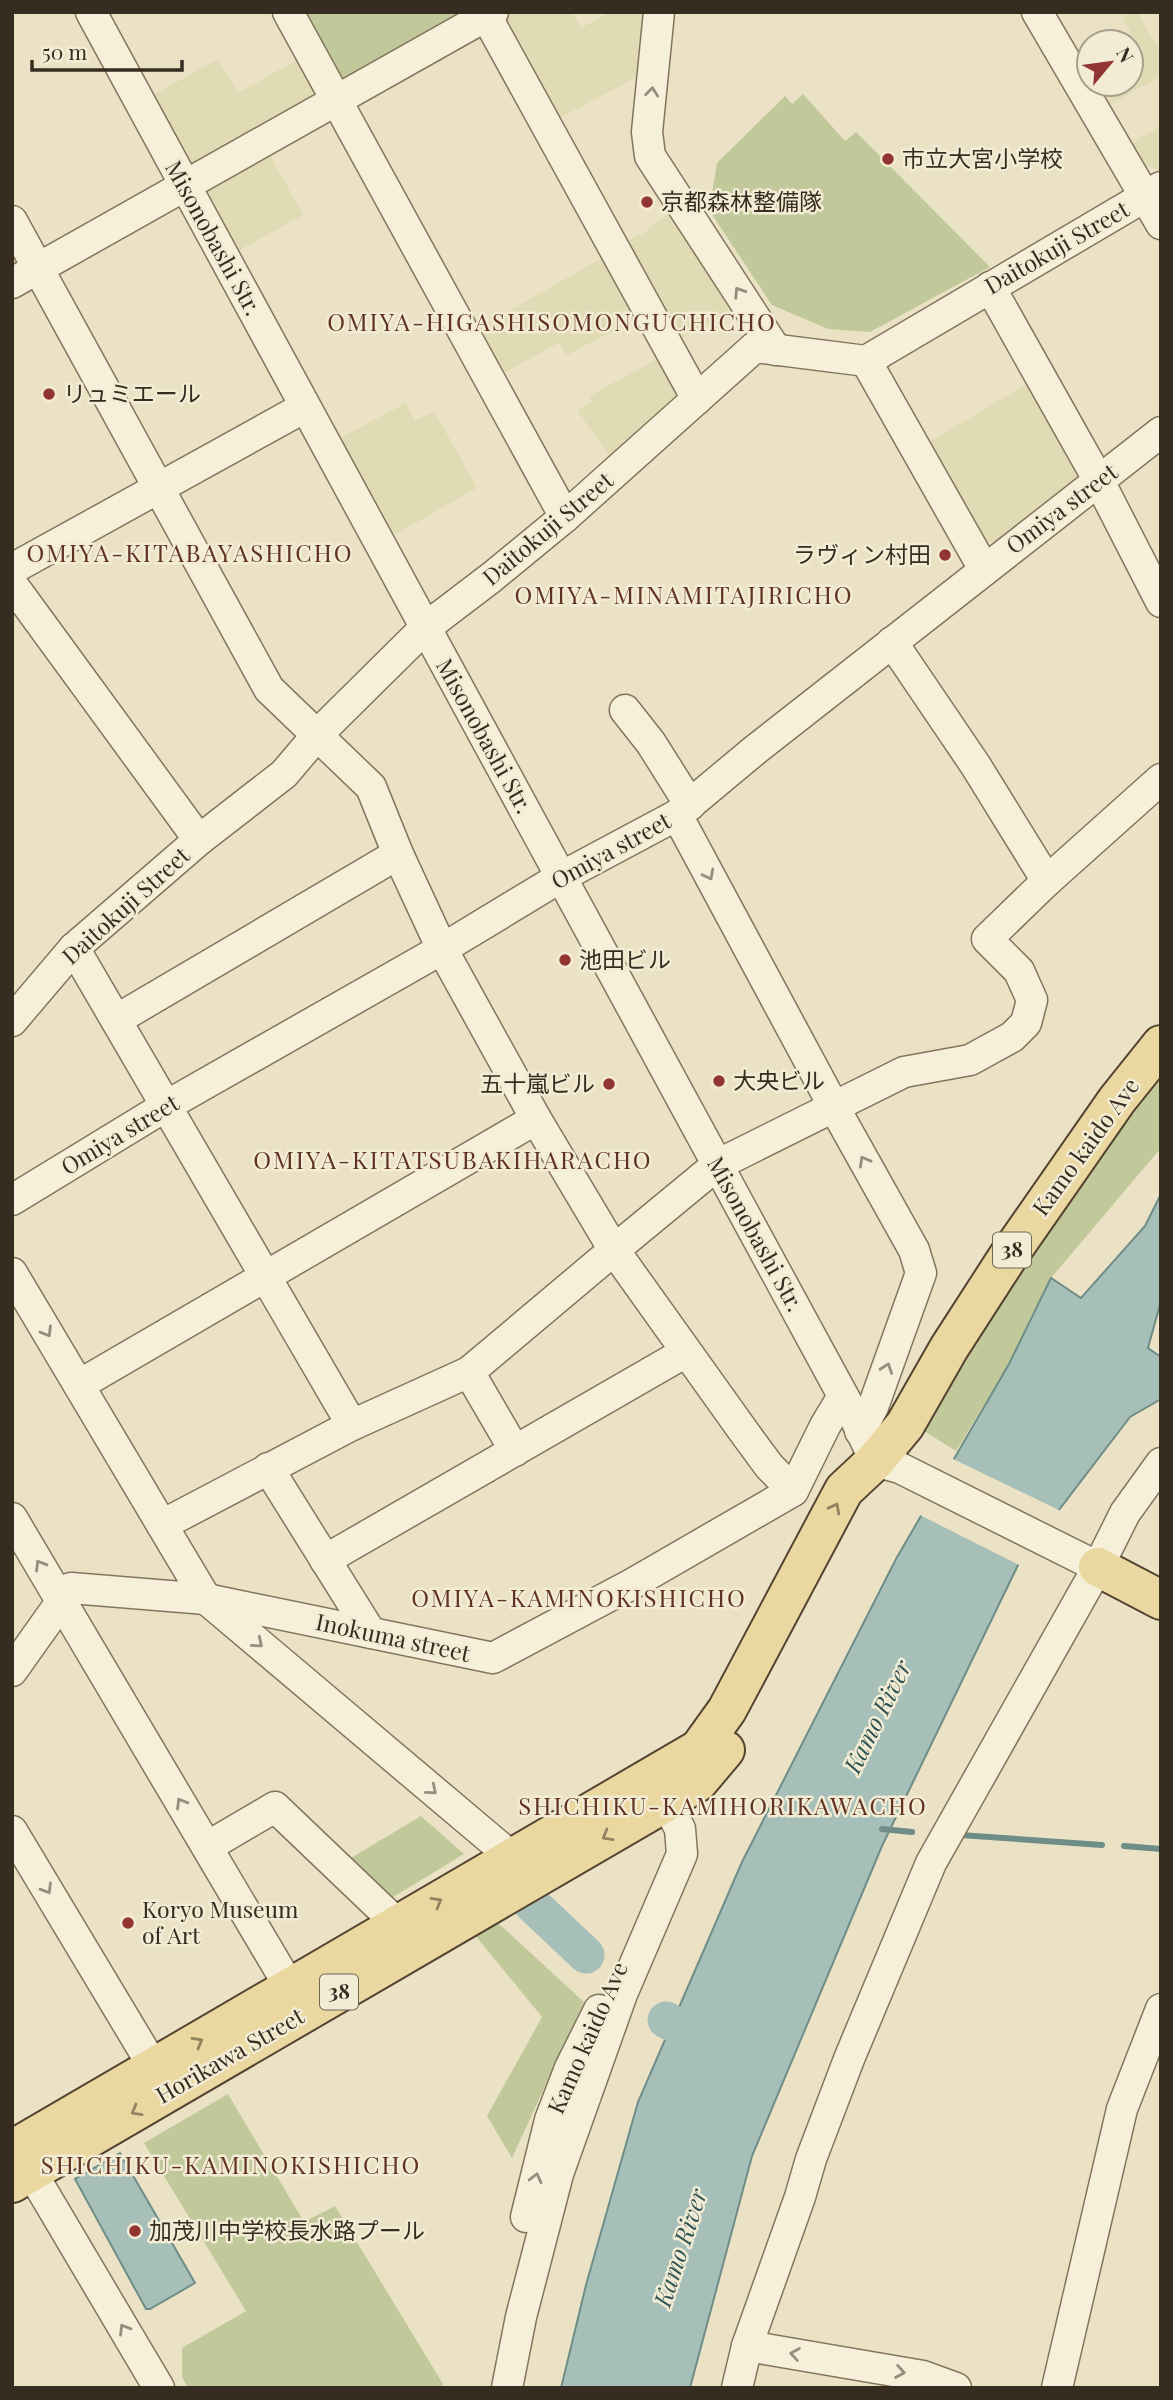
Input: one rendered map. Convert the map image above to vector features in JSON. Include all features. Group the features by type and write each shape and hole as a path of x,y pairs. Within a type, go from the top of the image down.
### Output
{"main road":[{"name":"Kamo kaido Ave","path":"656,1797 699,1749 727,1710 844,1490 905,1425 949,1348 1009,1255 1117,1100 1161,1045"},
{"path":"1092,1564 1161,1600"},
{"name":"Horikawa Street","path":"405,1937 513,1858 656,1797"},
{"name":"Horikawa Street","path":"17,2158 162,2080 405,1937 656,1797"}],"street":[{"name":"Misonobashi Str.","path":"91,12 843,1396 878,1453"},
{"path":"288,12 565,517"},
{"path":"1037,12 1153,192 1161,225"},
{"path":"660,13 648,132 650,156 776,350"},
{"path":"12,283 488,14 697,399"},
{"name":"Daitokuji Street","path":"12,1021 74,948 199,840 284,774 318,734 425,628 565,517 755,347 866,361 1153,192"},
{"path":"12,221 269,689 371,787 398,854 442,949 536,1119 614,1250 769,1466 793,1491 843,1396"},
{"path":"990,287 1099,481 1161,602"},
{"path":"866,361 984,569"},
{"path":"12,569 305,407"},
{"name":"Omiya street","path":"12,1200 166,1106 442,949 561,877 683,810 755,750 1161,432"},
{"path":"12,584 199,840"},
{"path":"892,642 976,766 1047,881"},
{"path":"625,710 651,743 834,1107 914,1250 921,1273 873,1407 878,1453 1092,1564"},
{"path":"162,1525 352,1425 469,1372 717,1165 904,1072 970,1060 1012,1037 1026,1023 1032,1000 1019,971 987,939 1161,779"},
{"path":"116,1020 398,854"},
{"path":"74,948 352,1425"},
{"path":"79,1385 536,1119"},
{"path":"12,1273 206,1599 513,1858"},
{"path":"325,1560 686,1352"},
{"path":"469,1372 515,1451"},
{"path":"737,2388 747,2346 800,2197 811,2158 931,1863 1092,1564 1161,1463"},
{"path":"268,1468 371,1633"},
{"name":"Inokuma street","path":"12,1671 71,1588 206,1599 494,1658 632,1584 793,1491"},
{"path":"12,1518 298,2000"},
{"name":"Kamo kaido Ave","path":"489,2388 550,2120 570,2068 667,1870 671,1853 670,1834 656,1797"},
{"name":"Kamo kaido Ave","path":"507,2388 520,2317 558,2174 622,1993 682,1854 680,1829 656,1797"},
{"path":"207,1847 275,1807 405,1937"},
{"path":"12,1831 162,2080"},
{"path":"1057,2388 1122,2109 1161,2009"},
{"path":"17,2158 159,2388"},
{"path":"747,2346 923,2376 956,2388"}],"shaded area":[{"path":"510,12 572,12 581,28 610,12 648,12 645,73 550,123 502,28 505,15"},
{"path":"1137,12 1161,52 1161,76 1145,85 1145,28 1128,28 1123,18"},
{"path":"304,56 320,87 316,100 200,164 186,161 151,96 218,59 238,93"},
{"path":"1105,98 1122,98 1109,105"},
{"path":"1161,125 1160,171 1145,165 1131,144"},
{"path":"266,148 303,215 238,251 206,194 208,179"},
{"path":"674,209 739,308 674,342 620,245 645,232"},
{"path":"602,258 635,319 567,355 559,343 498,376 473,331"},
{"path":"658,359 676,392 673,408 613,461 577,410 592,402 589,396"},
{"path":"1032,381 1080,461 1077,479 994,542 982,542 924,445"},
{"path":"406,403 415,421 434,411 477,488 392,536 338,439"}],"green space":[{"path":"300,12 464,12 348,83 336,78"},
{"path":"803,94 845,141 856,132 990,267 870,332 828,329 772,305 713,216 712,194 717,163 785,96 792,104"},
{"path":"1161,1057 1161,1148 1051,1278 1009,1364 956,1451 914,1425"},
{"path":"421,1816 464,1854 390,1899 346,1861"},
{"path":"497,1922 584,2002 512,2158 487,2116 542,2017 474,1934"},
{"path":"228,2094 304,2222 335,2206 443,2384 442,2388 188,2388 182,2377 182,2348 246,2311 144,2143"}],"water":[{"name":"Kamo River","path":"1161,1194 1161,1301 1148,1348 1161,1357 1161,1399 1130,1417 1020,1561 882,1846 752,2156 690,2388 561,2388 586,2285 638,2102 742,1862 896,1559 1009,1364 1051,1278 1081,1298 1145,1226"},
{"name":"加茂川中学校長水路プール","path":"120,2153 195,2283 150,2309 146,2309 75,2179"}],"pier":[{"path":"951,1458 1061,1511 1021,1566 918,1514"}],"waterway":[{"path":"882,1829 912,1832"},
{"path":"960,1835 1102,1845"},
{"path":"1124,1846 1161,1849"},
{"path":"532,1904 586,1955"},
{"path":"666,2020 718,2046"}],"place":[{"name":"市立大宮小学校","path":"888,159"},
{"name":"京都森林整備隊","path":"647,202"},
{"name":"リュミエール","path":"49,394"},
{"name":"ラヴィン村田","path":"945,555"},
{"name":"池田ビル","path":"565,960"},
{"name":"大央ビル","path":"719,1081"},
{"name":"五十嵐ビル","path":"609,1084"},
{"name":"Koryo Museum of Art","path":"128,1923"},
{"name":"加茂川中学校長水路プール","path":"135,2231"}],"district":[{"name":"OMIYA-HIGASHISOMONGUCHICHO","path":"552,323"},
{"name":"OMIYA-KITABAYASHICHO","path":"190,554"},
{"name":"OMIYA-MINAMITAJIRICHO","path":"684,596"},
{"name":"OMIYA-KITATSUBAKIHARACHO","path":"453,1161"},
{"name":"OMIYA-KAMINOKISHICHO","path":"579,1599"},
{"name":"SHICHIKU-KAMIHORIKAWACHO","path":"723,1807"},
{"name":"SHICHIKU-KAMINOKISHICHO","path":"231,2166"}]}
